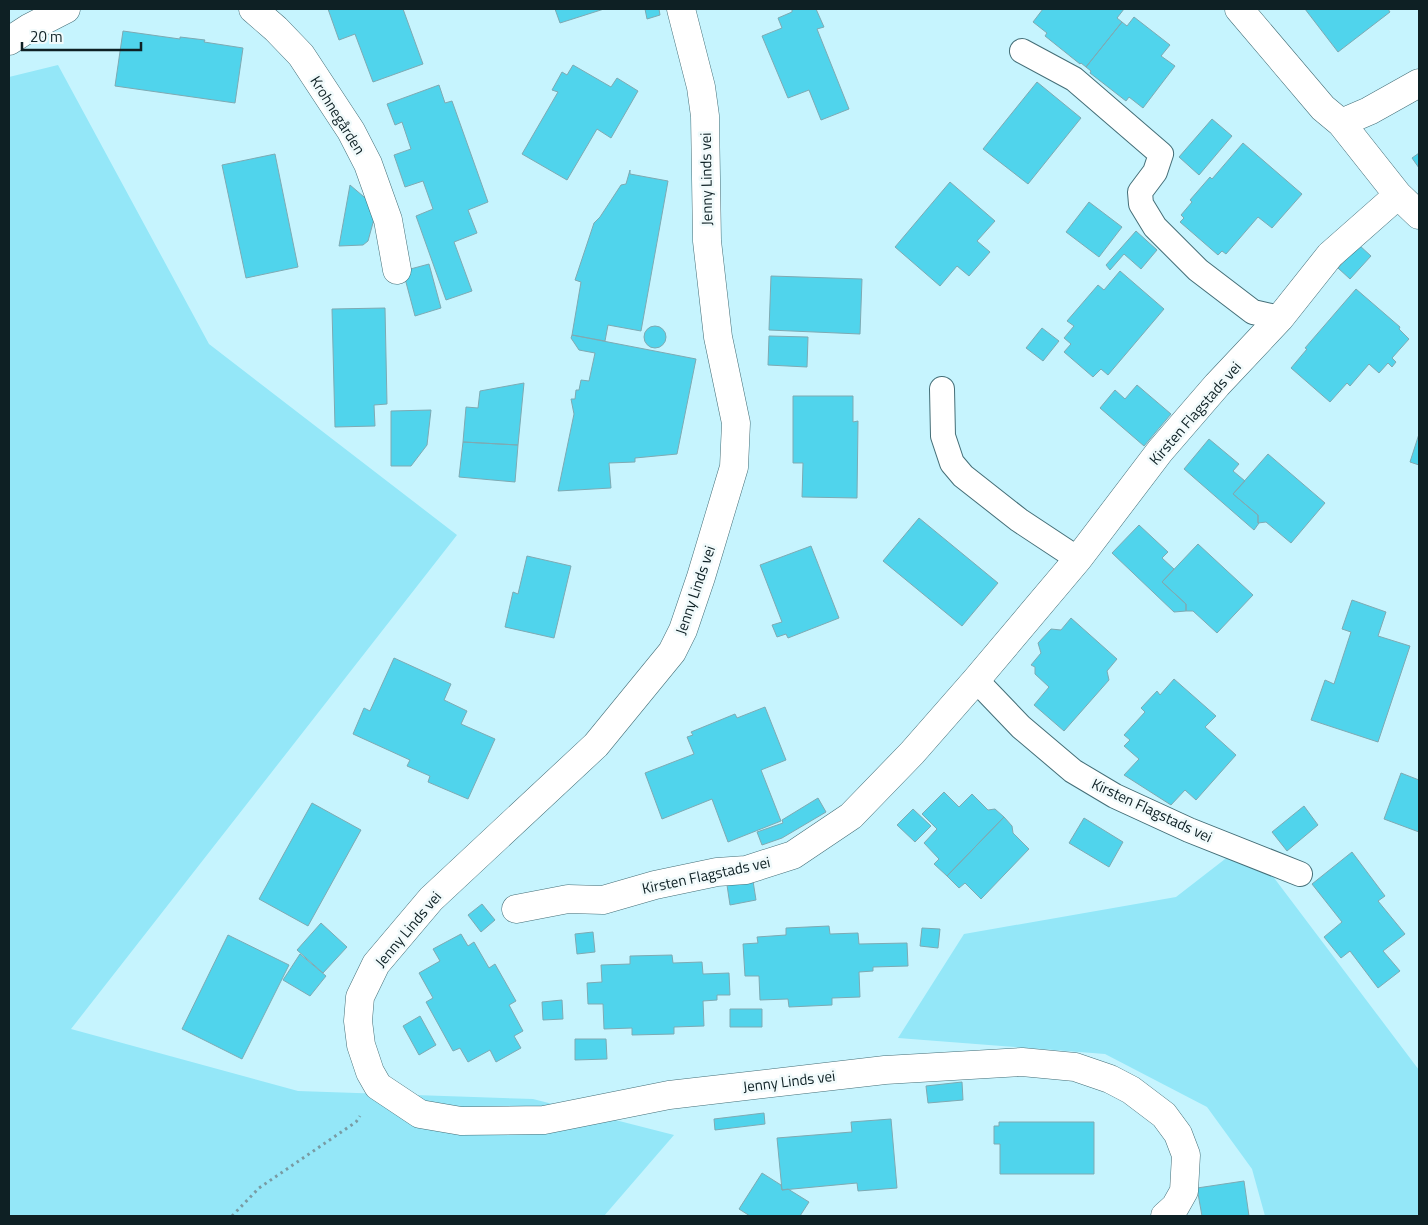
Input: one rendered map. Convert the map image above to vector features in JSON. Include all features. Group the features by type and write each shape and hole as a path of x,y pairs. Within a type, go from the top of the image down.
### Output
{"street":[{"path":"9,41 29,28 66,9"},
{"name":"Krohnegården","path":"253,9 276,28 301,55 351,131 368,164 388,220 397,270"},
{"name":"Jenny Linds vei","path":"681,9 701,87 705,116 707,241 718,337 736,423 734,467 683,630 672,652 596,745 431,898 376,964 360,997 358,1021 361,1045 370,1072 378,1086 420,1114 461,1121 544,1120 669,1095 885,1070 1022,1062 1075,1067 1110,1079 1131,1090 1164,1115 1178,1134 1186,1155 1184,1191 1175,1207 1165,1216"},
{"path":"1238,9 1323,108 1341,123 1398,195 1419,215"},
{"path":"1341,123 1369,111 1419,82"},
{"name":"Kirsten Flagstads vei","path":"516,909 568,899 603,900 655,885 717,872 746,870 793,855 851,816 912,753 976,680 1078,559 1160,451 1217,385 1280,318 1330,255 1398,195"}],"lane":[{"path":"1022,51 1074,79 1161,154 1155,172 1140,192 1141,204 1155,227 1198,270 1253,312 1280,318"},
{"path":"942,389 944,436 952,463 963,476 1018,520 1078,559"},
{"name":"Kirsten Flagstads vei","path":"976,680 1021,727 1072,771 1115,796 1189,830 1300,874"}],"path":[{"path":"232,1216 259,1188 356,1122 378,1086"}],"shaded area":[{"path":"58,65 209,344 457,535 71,1029 298,1091 533,1099 674,1135 604,1216 9,1216 9,77"},
{"path":"1247,842 1419,1070 1419,1216 1265,1216 1252,1169 1207,1107 1105,1054 898,1038 964,934 1176,897"}],"building":[{"path":"328,9 403,9 423,64 373,82 355,34 339,40"},
{"path":"555,9 604,9 560,23"},
{"path":"645,9 659,9 660,15 647,19"},
{"path":"794,9 816,9 824,27 817,29 849,109 821,120 809,90 788,98 762,36 782,28 778,18 792,12"},
{"path":"1043,9 1124,9 1117,18 1122,22 1086,67 1045,36 1047,33 1033,22"},
{"path":"1305,9 1388,9 1390,12 1338,52"},
{"path":"1134,17 1170,45 1161,56 1175,66 1143,108 1129,97 1126,101 1090,73 1091,71 1086,67 1122,22 1127,26"},
{"path":"123,31 180,39 180,37 205,40 204,42 243,48 235,103 115,86"},
{"path":"573,65 611,87 617,78 638,91 611,138 597,129 567,180 522,154 558,92 552,90 562,72 567,75"},
{"path":"1037,82 1081,118 1028,184 983,149"},
{"path":"439,85 445,103 452,101 488,202 468,210 477,233 454,242 472,291 446,300 416,216 433,209 423,181 405,187 394,155 411,149 402,122 395,125 387,104"},
{"path":"1212,119 1232,136 1199,175 1179,157"},
{"path":"1243,143 1302,194 1272,228 1258,217 1226,254 1222,251 1218,255 1180,222 1184,218 1181,215 1192,202 1190,200 1210,177 1212,179"},
{"path":"1419,153 1419,168 1412,158"},
{"path":"275,154 298,267 246,278 222,165"},
{"path":"630,170 630,174 668,181 641,331 608,325 605,341 572,335 581,282 575,280 594,223 621,185 626,184"},
{"path":"950,182 995,221 977,241 990,252 969,276 957,266 940,286 895,247"},
{"path":"350,185 377,208 368,241 363,245 339,246"},
{"path":"1089,202 1122,227 1099,257 1066,232"},
{"path":"1136,231 1157,250 1141,269 1124,254 1110,270 1106,265"},
{"path":"1359,245 1371,256 1350,279 1338,268"},
{"path":"429,264 441,308 415,316 403,271"},
{"path":"1120,271 1164,309 1108,375 1101,369 1093,377 1064,352 1071,344 1064,338 1074,326 1067,321 1098,285 1104,290"},
{"path":"771,276 862,279 860,334 769,330"},
{"path":"1356,289 1400,327 1399,329 1409,339 1392,358 1396,362 1392,367 1388,363 1379,373 1369,364 1350,386 1347,383 1330,402 1291,368 1307,349 1305,348"},
{"path":"385,308 387,404 374,405 375,426 335,427 332,309"},
{"path":"655,326 663,329 666,337 663,345 655,348 647,345 644,337 647,329"},
{"path":"1042,328 1059,341 1043,361 1026,348"},
{"path":"572,335 696,359 677,454 635,458 635,462 609,463 611,488 558,491 574,414 571,399 575,399 576,390 579,390 581,380 589,381 595,353 579,350 571,338"},
{"path":"769,336 808,337 807,367 768,365"},
{"path":"524,383 518,445 463,442 466,407 478,408 480,391"},
{"path":"1137,385 1171,414 1144,446 1100,408 1115,390 1125,399"},
{"path":"793,396 853,396 853,422 858,421 857,498 802,497 803,463 793,463"},
{"path":"431,410 427,445 411,466 391,466 391,411"},
{"path":"1419,434 1419,465 1410,462"},
{"path":"1209,439 1239,464 1233,471 1245,481 1233,494 1258,515 1259,523 1254,530 1184,469"},
{"path":"463,442 518,445 515,482 459,477"},
{"path":"1268,454 1325,503 1291,543 1266,522 1258,523 1258,515 1233,494"},
{"path":"919,518 998,583 962,626 883,561"},
{"path":"1139,525 1168,552 1162,558 1174,569 1162,582 1186,604 1186,611 1174,612 1112,553"},
{"path":"1198,544 1253,595 1217,633 1193,611 1186,611 1186,604 1162,582"},
{"path":"811,546 839,618 788,638 786,634 777,637 772,625 782,622 760,565"},
{"path":"527,556 571,566 554,638 505,627 513,592 518,594"},
{"path":"1352,600 1386,612 1378,636 1410,646 1378,742 1311,720 1325,680 1334,684 1351,632 1342,629"},
{"path":"1071,618 1117,659 1107,671 1109,680 1064,731 1034,705 1049,687 1035,674 1035,667 1031,665 1041,653 1038,643 1051,629 1061,630"},
{"path":"394,658 451,684 444,700 467,711 461,724 495,739 468,799 428,782 430,776 407,766 410,760 353,734 364,708 370,711"},
{"path":"1174,679 1216,716 1205,727 1236,755 1196,800 1185,790 1171,805 1124,775 1139,759 1124,746 1130,740 1124,735 1145,712 1141,708 1157,691 1160,695"},
{"path":"765,707 786,760 761,770 781,821 728,842 712,799 662,819 645,773 694,754 687,737 693,735 691,732 735,714 737,718"},
{"path":"1401,773 1419,780 1419,832 1384,819"},
{"path":"944,792 959,807 972,794 988,810 995,809 1004,817 947,876 934,864 939,859 924,843 937,829 922,814"},
{"path":"818,798 826,812 782,838 762,845 757,832 783,823 782,820"},
{"path":"312,803 361,830 308,926 259,899"},
{"path":"1304,806 1318,825 1287,851 1272,832"},
{"path":"913,809 931,826 915,842 897,825"},
{"path":"1004,817 1012,826 1013,833 1029,849 981,899 965,883 959,888 947,876"},
{"path":"1084,818 1123,842 1109,867 1069,843"},
{"path":"1352,852 1385,896 1378,901 1405,934 1383,951 1400,971 1378,988 1350,951 1341,958 1324,937 1342,922 1312,884"},
{"path":"753,881 756,900 730,905 727,885"},
{"path":"482,904 495,920 481,932 468,915"},
{"path":"321,923 347,947 323,973 297,950"},
{"path":"829,926 830,934 858,933 859,944 907,943 908,966 873,967 873,971 859,972 860,997 832,998 832,1005 789,1007 788,999 760,1000 759,976 745,976 743,944 758,943 757,937 786,935 786,928"},
{"path":"922,928 940,929 938,948 920,946"},
{"path":"593,932 595,952 577,954 575,934"},
{"path":"461,934 468,946 474,942 489,968 495,964 516,1001 509,1005 523,1031 514,1036 521,1048 496,1062 490,1050 468,1062 460,1048 453,1051 426,1002 433,998 419,973 440,961 433,949"},
{"path":"228,935 289,965 242,1059 182,1029"},
{"path":"300,954 326,976 310,996 283,980"},
{"path":"672,955 673,963 702,962 703,974 729,973 730,995 717,995 717,1000 703,1001 704,1026 674,1027 674,1034 632,1035 632,1028 604,1029 603,1004 588,1004 587,983 602,982 601,965 630,964 630,956"},
{"path":"562,1000 563,1019 543,1020 542,1002"},
{"path":"730,1009 762,1009 762,1027 730,1027"},
{"path":"420,1016 436,1045 419,1055 403,1026"},
{"path":"575,1039 606,1039 607,1059 575,1060"},
{"path":"962,1082 963,1100 928,1103 926,1086"},
{"path":"764,1113 765,1124 715,1130 714,1119"},
{"path":"891,1119 897,1188 858,1191 857,1183 782,1190 777,1138 852,1132 851,1122"},
{"path":"999,1122 1094,1122 1094,1174 1000,1174 1000,1144 994,1144 994,1126 999,1126"},
{"path":"762,1173 781,1185 782,1190 788,1189 809,1202 800,1216 750,1216 739,1209"},
{"path":"1244,1181 1249,1216 1202,1216 1197,1188"}]}
